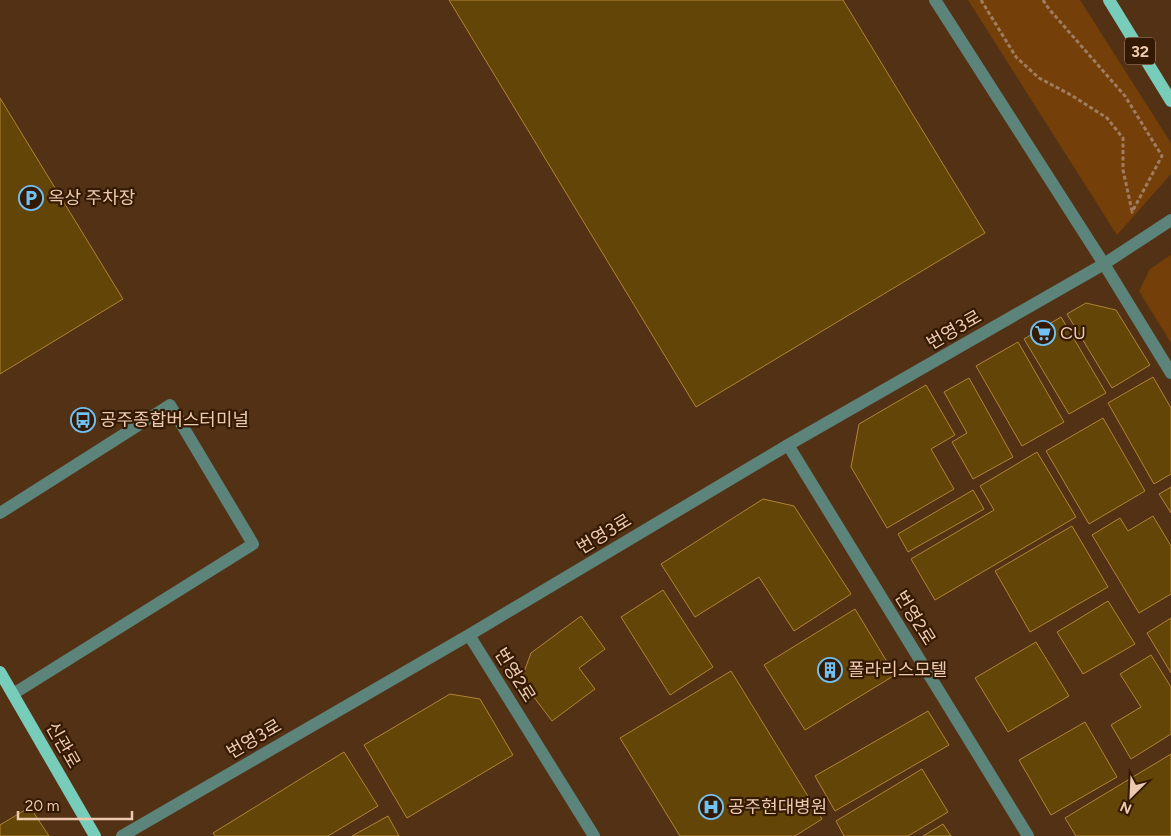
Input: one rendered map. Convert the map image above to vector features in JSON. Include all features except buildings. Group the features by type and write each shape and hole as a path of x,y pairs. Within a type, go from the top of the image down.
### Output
{"main road":[{"name":"32","path":"1109,0 1171,101"},
{"name":"신관로","path":"0,672 95,836"}],"street":[{"path":"934,0 1104,264 1171,374"},
{"name":"번영3로","path":"122,836 469,635 788,445 1104,264 1171,220"},
{"path":"0,513 170,405 253,544 12,694"},
{"name":"번영2로","path":"788,445 1028,836"},
{"name":"번영2로","path":"469,635 594,836"}],"path":[{"path":"981,0 1016,57 1039,78 1071,95 1107,118 1123,138 1123,170 1132,212 1147,236"},
{"path":"1043,0 1125,96 1162,156 1132,212"}],"shaded area":[{"path":"968,0 1080,0 1171,143 1171,174 1117,235"},
{"path":"1171,255 1171,343 1139,291 1150,269"}],"place":[{"name":"옥상 주차장","path":"31,198"},
{"name":"CU","path":"1043,333"},
{"name":"공주종합버스터미널","path":"83,420"},
{"name":"폴라리스모텔","path":"830,670"},
{"name":"공주현대병원","path":"711,807"}]}
